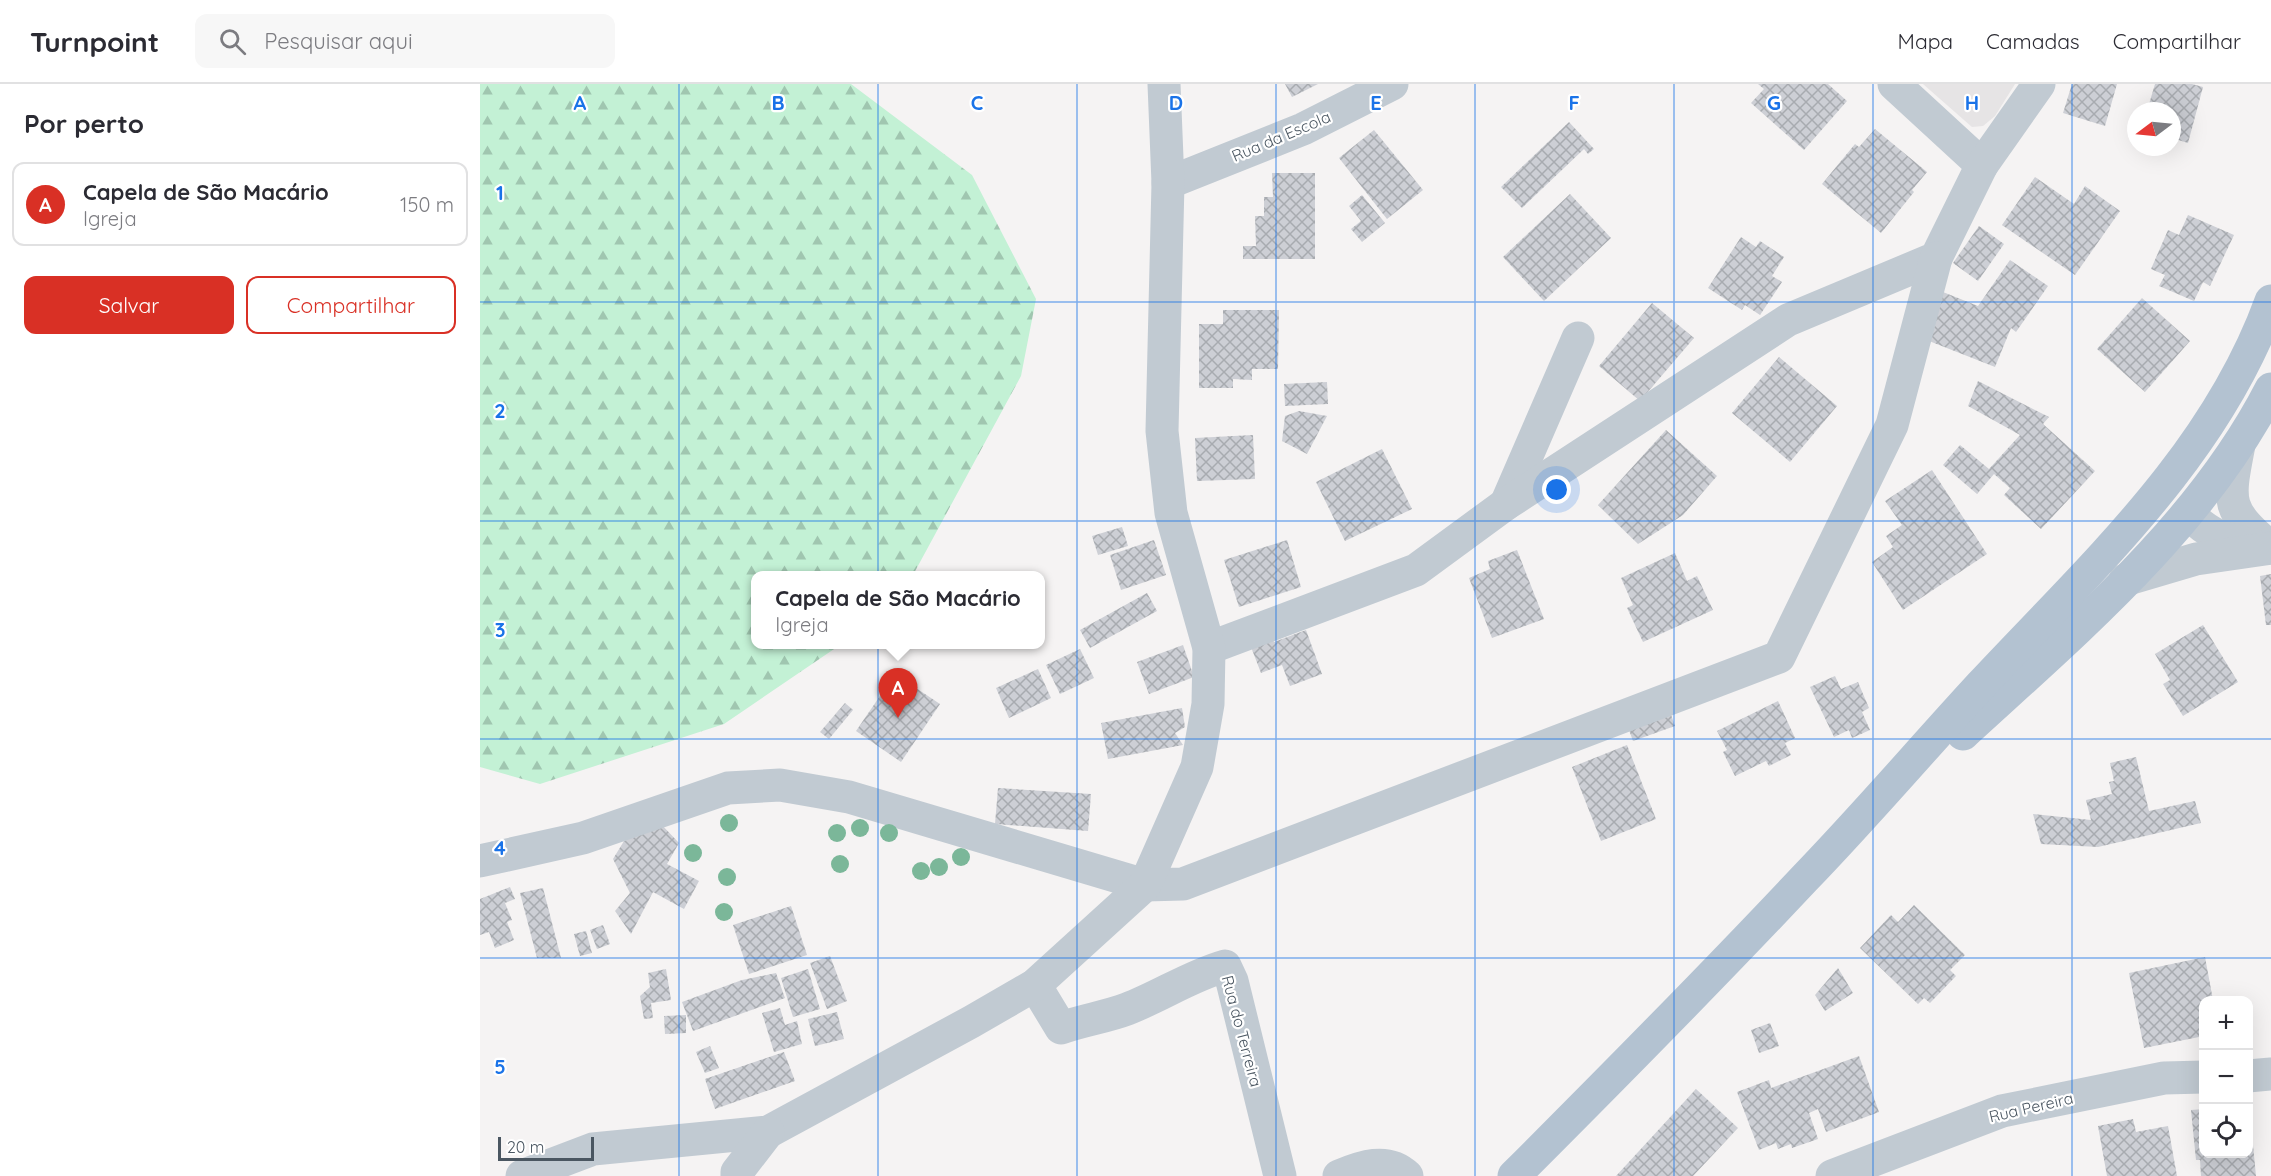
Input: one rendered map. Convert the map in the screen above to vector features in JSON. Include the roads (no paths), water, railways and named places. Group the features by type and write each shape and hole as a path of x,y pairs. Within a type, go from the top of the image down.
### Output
{"main road":[{"path":"1514,1176 1806,877 2148,506 2200,438 2238,377 2258,336 2271,301"},
{"path":"2188,513 2187,489 2232,427 2271,353"},
{"path":"1806,877 2067,637 2125,580 2188,513 2240,445 2271,389"},
{"path":"2056,608 2090,594 2163,519 2188,513"}],"street":[{"path":"522,1176 593,1149 768,1132 1035,985 1145,885 1197,767 1208,704 1209,648 1171,513 1162,431 1168,183 1164,84"},
{"name":"Rua da Escola","path":"1168,183 1303,129 1392,84"},
{"path":"1894,84 1982,165"},
{"path":"480,861 583,838 728,788 780,785 849,797 1145,885 1183,884 1779,657 1892,425 1936,258 1982,165 2039,84"},
{"path":"1209,648 1416,570 1506,504 1788,320 1936,258"},
{"path":"1506,504 1578,338"},
{"path":"2240,445 2231,497 2235,511 2251,531 2271,548"},
{"path":"2188,513 2201,527 2219,538 2271,548"},
{"path":"2125,580 2196,559 2271,548"},
{"name":"Rua do Terreira","path":"1035,985 1061,1028 1126,1009 1166,992 1199,973 1224,966 1232,981 1280,1176"},
{"path":"2253,1076 2271,1074"},
{"name":"Rua Pereira","path":"1832,1176 2002,1111 2164,1078 2199,1077"},
{"path":"737,1176 768,1132"},
{"path":"1339,1176 1374,1163 1402,1171 1407,1176"}],"place":[{"name":"Capela de São Macário","path":"898,718"}]}
